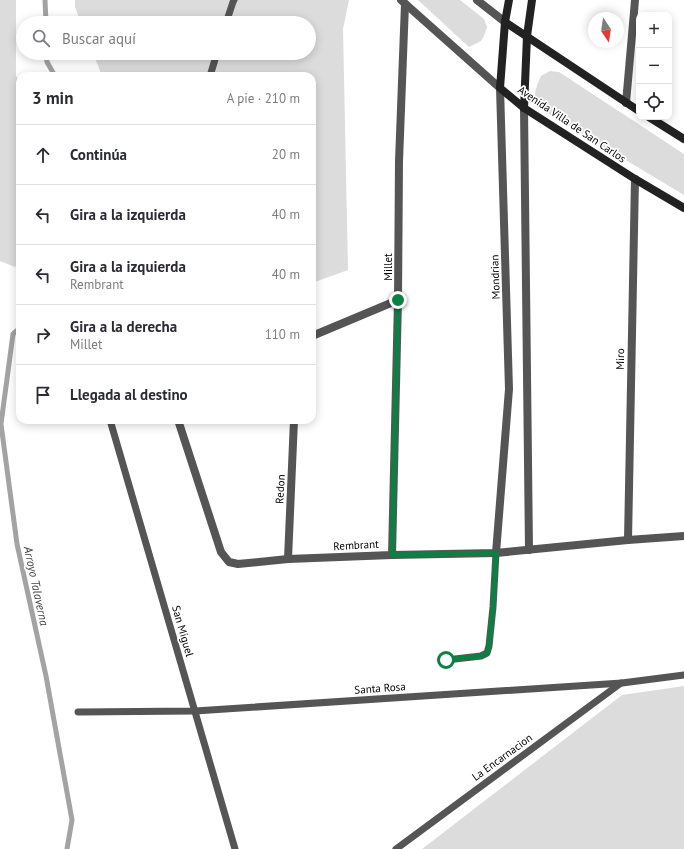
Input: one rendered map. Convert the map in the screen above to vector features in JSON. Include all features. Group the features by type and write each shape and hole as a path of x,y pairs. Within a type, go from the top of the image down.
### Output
{"street":[{"path":"477,0 505,22 636,109"},
{"name":"Mondrian","path":"496,553 509,389 500,88 505,22 509,0"},
{"path":"529,550 524,108 527,36 532,0"},
{"path":"626,102 635,0"},
{"name":"Avenida Villa de San Carlos","path":"403,2 524,108 635,179 684,208"},
{"name":"Millet","path":"392,555 403,2"},
{"path":"654,120 684,139"},
{"name":"Miro","path":"628,540 635,179"},
{"path":"316,334 398,300"},
{"name":"Rembrant","path":"179,424 221,552 229,562 238,564 288,559 496,553 684,536"},
{"name":"Redon","path":"288,559 294,424"}],"lane":[{"path":"228,16 234,0"},
{"path":"211,72 215,60"},
{"name":"San Miguel","path":"111,424 235,849"},
{"path":"446,660 481,656 487,653 493,607 496,553"},
{"name":"Santa Rosa","path":"78,712 195,711 622,683 684,675"},
{"name":"La Encarnacion","path":"396,849 622,683"}],"shaded area":[{"path":"0,0 16,0 16,266 15,267 0,261"},
{"path":"75,0 349,0 343,29 348,270 316,282 316,72 100,72 96,60 316,60 316,16 78,16 75,7"},
{"path":"418,0 460,0 484,19 487,27 484,36 481,41 469,47"},
{"path":"550,71 559,72 684,154 684,195 539,108 534,97 537,85 541,76"},
{"path":"684,686 684,849 422,849 622,695"}],"waterway":[{"name":"Arroyo Talaverna","path":"45,0 46,16"},
{"name":"Arroyo Talaverna","path":"47,60 53,72"},
{"name":"Arroyo Talaverna","path":"16,331 13,334 1,424 17,544 46,676 72,820 67,849"}],"route":[{"path":"398,300 392,555 496,553 493,607 487,653 481,656 446,660"}]}
